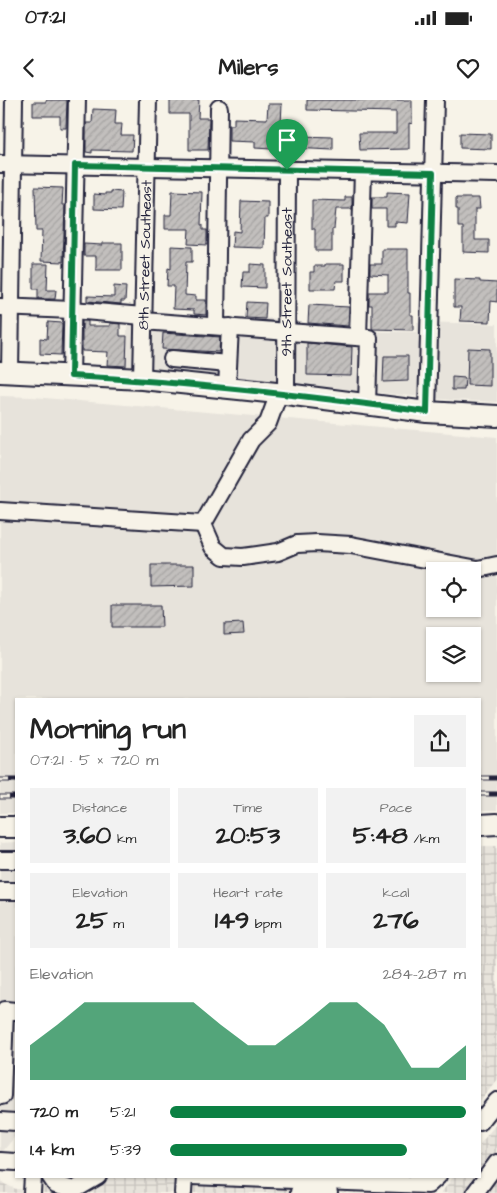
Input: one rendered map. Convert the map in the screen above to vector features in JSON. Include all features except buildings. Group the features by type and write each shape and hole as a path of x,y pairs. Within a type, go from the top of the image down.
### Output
{"main road":[{"path":"5,372 142,379 282,393 427,412 497,416"},
{"path":"481,824 497,824"},
{"path":"0,827 15,826"}],"street":[{"path":"5,372 6,164 14,100"},
{"path":"71,376 77,100"},
{"name":"8th Street Southeast","path":"142,379 148,100"},
{"path":"427,412 435,100"},
{"path":"219,108 218,168 223,326 228,364 227,388"},
{"path":"6,164 497,174"},
{"name":"9th Street Southeast","path":"203,524 251,440 268,423 282,393 287,331 287,170"},
{"path":"358,337 363,171"},
{"path":"5,307 72,310 223,326 369,338 367,404"},
{"path":"172,359 228,364"},
{"path":"0,511 203,524 213,547 224,556 243,557 278,552 297,544 317,543 351,545 478,569 497,565"},
{"path":"0,860 15,860"},
{"path":"0,891 15,891"},
{"path":"6,1096 7,1017"},
{"path":"481,1121 497,1101"},
{"path":"0,1121 15,1122"},
{"path":"0,1162 15,1162"},
{"path":"475,1193 492,1170"},
{"path":"488,1193 492,1170"},
{"path":"32,1193 33,1178"},
{"path":"54,1185 74,1190 95,1178"},
{"path":"184,1178 184,1193"},
{"path":"221,1178 236,1187 246,1189 329,1193"},
{"path":"245,1178 429,1185"}],"shaded area":[{"path":"128,314 295,319 295,328 343,331 417,332 417,322 497,324 497,402 450,400 125,367"},
{"path":"0,396 33,397 497,437 497,810 481,810 481,698 15,698 15,813 0,813"},
{"path":"15,842 15,1136 0,1155 0,843"},
{"path":"481,846 497,846 497,1079 481,1100"},
{"path":"497,1123 497,1193 441,1193 452,1178 481,1178 481,1143"},
{"path":"0,1178 4,1184 16,1189 42,1191 45,1178 419,1178 408,1193 0,1193"}],"railway":[{"path":"481,778 497,778"},
{"path":"0,780 15,780"},
{"path":"481,794 497,794"},
{"path":"0,797 15,797"}],"route":[{"path":"75,165 287,170 433,173 427,412 279,393 142,379 71,376 75,165"}]}
